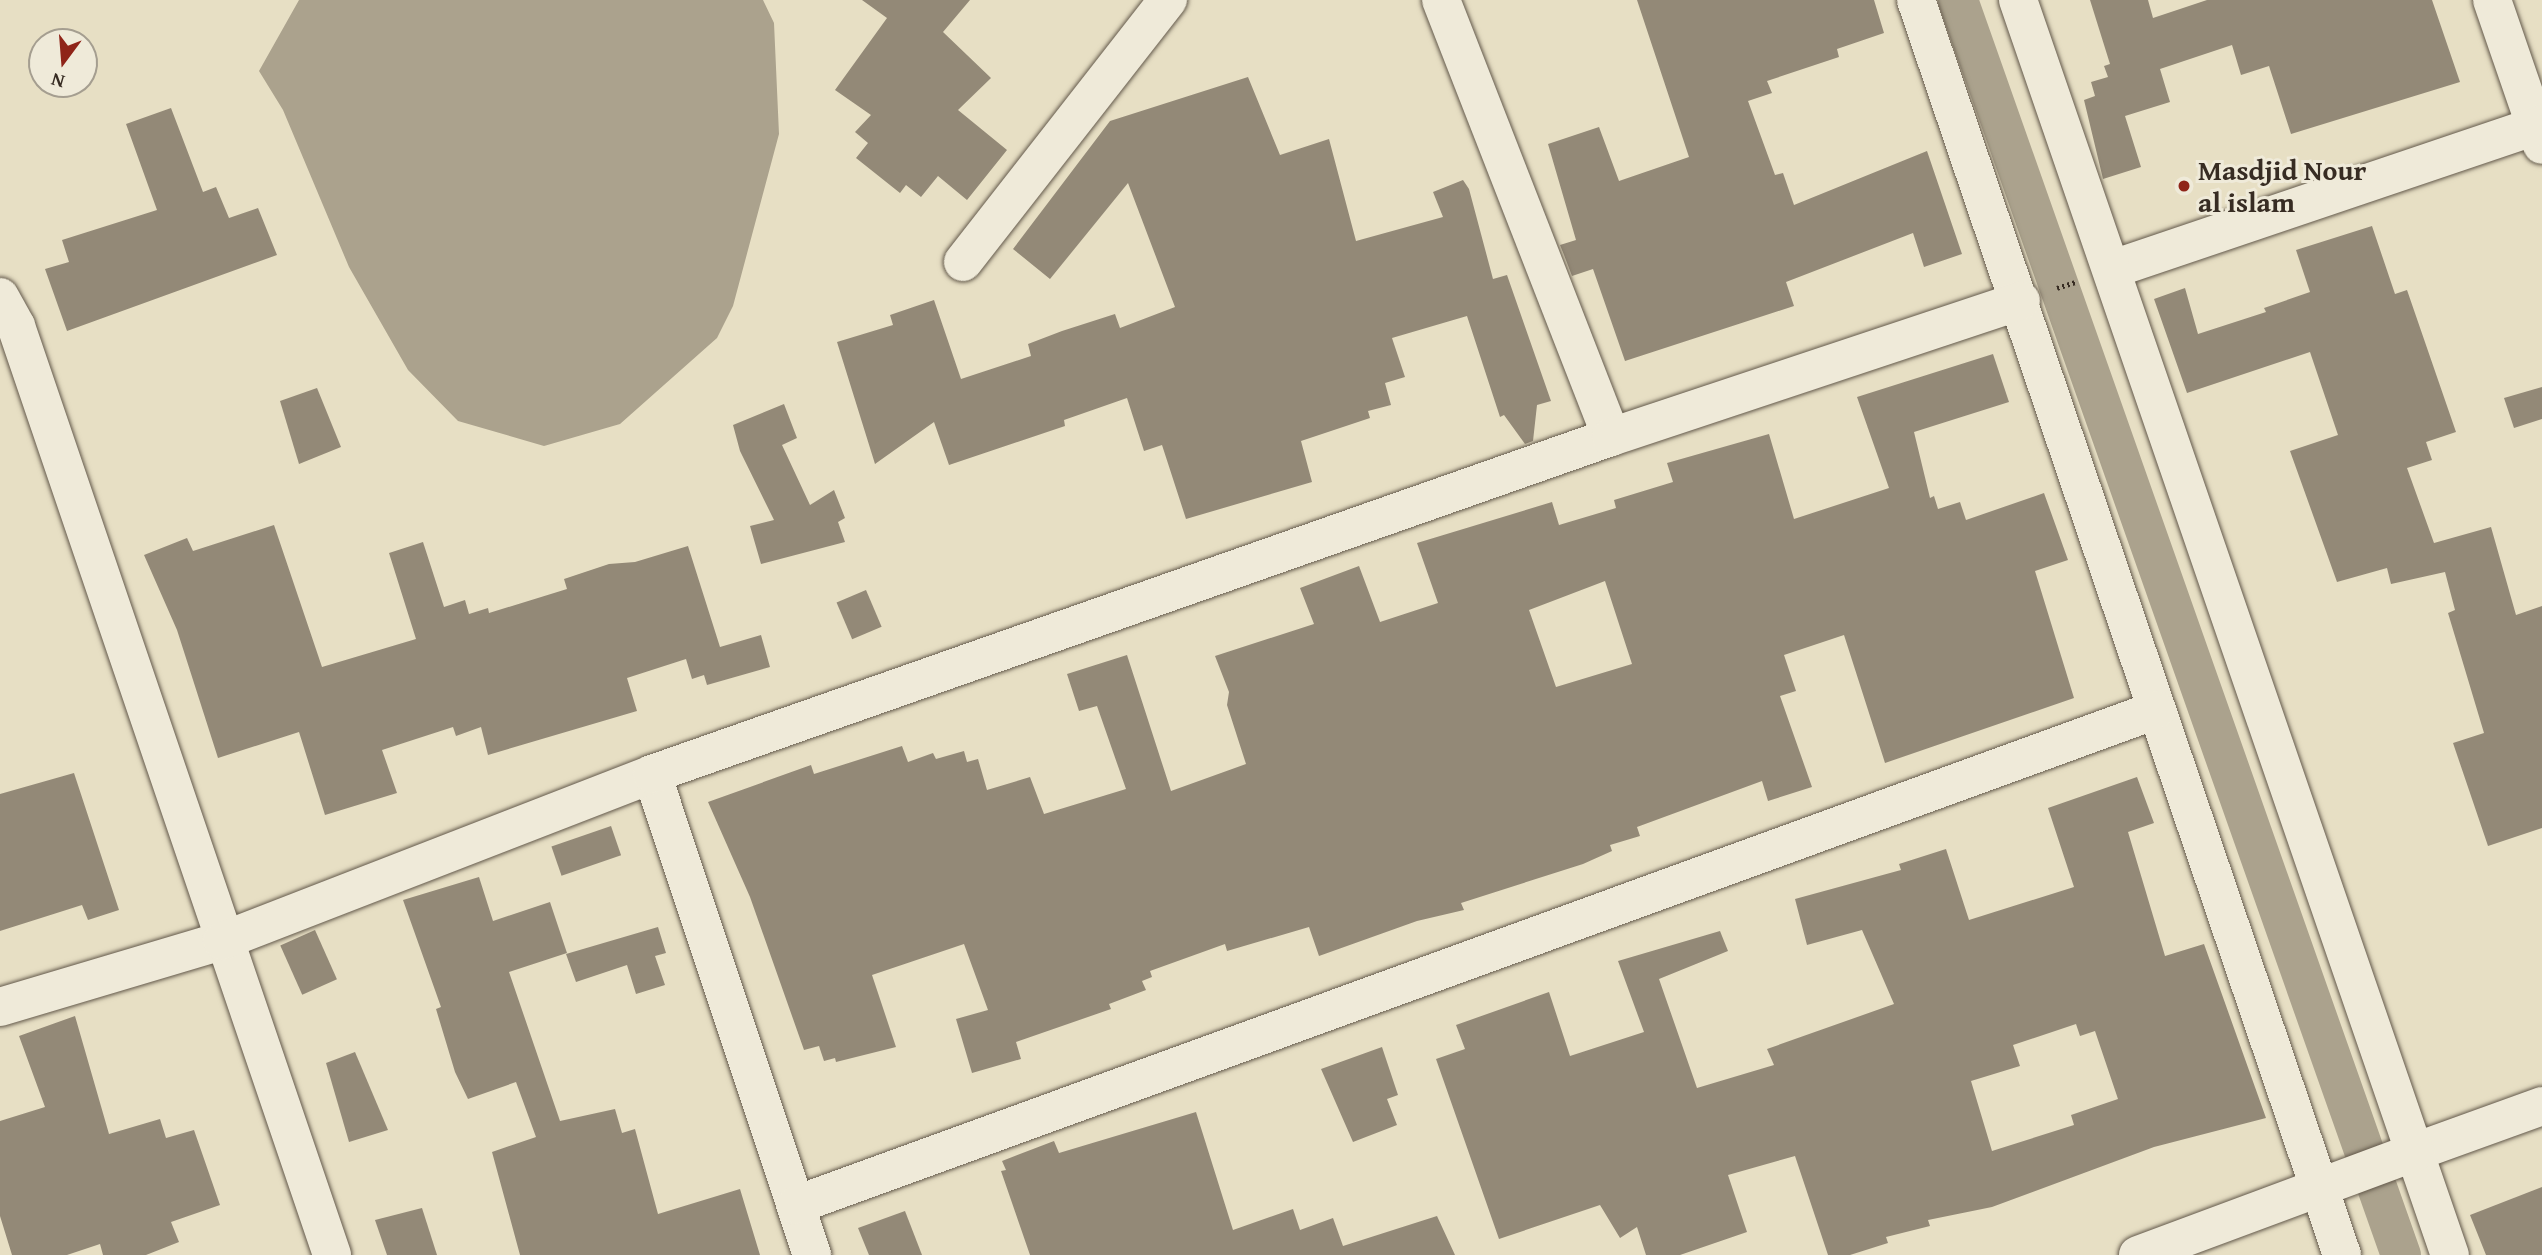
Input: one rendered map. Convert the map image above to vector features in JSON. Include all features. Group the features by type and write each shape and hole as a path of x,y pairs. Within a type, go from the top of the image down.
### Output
{"street":[{"path":"1440,0 1611,437"},
{"path":"1916,0 2021,301 2156,710 2334,1184 2342,1255"},
{"path":"2018,0 2113,269 2406,1156 2450,1255"},
{"path":"2113,269 2540,132 2492,0"},
{"path":"963,262 1163,2"},
{"path":"0,298 16,326 222,941 332,1255"},
{"path":"0,1007 222,941 652,774 1611,437 2021,301"},
{"path":"796,1205 2156,710"},
{"path":"652,774 812,1255"},
{"path":"2137,1255 2542,1106"}],"shaded area":[{"path":"299,0 763,0 774,23 779,134 733,306 717,338 620,424 544,446 458,421 408,370 349,267 283,110 259,71"}],"building":[{"path":"862,0 970,0 943,32 991,78 958,110 1007,150 967,200 938,176 921,197 906,185 900,193 856,158 868,143 855,132 871,115 835,90 887,18"},
{"path":"1637,0 1874,0 1884,33 1837,49 1839,57 1767,81 1772,93 1748,101 1775,175 1783,173 1794,205 1927,151 1962,254 1924,267 1913,233 1786,282 1794,306 1625,361 1593,269 1572,276 1560,245 1576,240 1548,144 1599,127 1619,181 1689,157"},
{"path":"2090,0 2148,0 2153,18 2207,0 2432,0 2460,82 2291,134 2269,66 2241,75 2232,45 2160,69 2170,102 2125,116 2141,167 2103,179 2084,100 2095,96 2091,82 2108,77 2104,66 2110,64"},
{"path":"1248,77 1280,155 1329,139 1356,241 1443,217 1433,192 1463,180 1469,189 1493,279 1507,275 1551,401 1537,405 1533,441 1525,444 1504,415 1500,417 1467,316 1392,338 1405,377 1385,383 1391,405 1368,411 1370,418 1301,441 1312,482 1186,519 1162,445 1144,451 1127,398 1064,420 1065,426 949,465 934,422 875,464 837,342 893,325 890,315 934,300 961,379 1031,356 1028,344 1062,331 1115,314 1120,328 1175,307 1128,183 1050,279 1013,249 1110,121"},
{"path":"171,108 203,192 216,187 229,218 258,208 277,255 67,331 45,269 69,262 62,240 157,210 126,124"},
{"path":"2372,226 2395,294 2407,290 2456,432 2426,442 2432,460 2407,468 2434,543 2491,527 2516,615 2542,606 2542,828 2488,846 2453,743 2484,733 2448,613 2455,610 2445,572 2391,584 2387,568 2337,582 2290,451 2338,435 2310,352 2187,393 2154,299 2185,288 2198,334 2266,312 2264,308 2310,292 2296,250"},
{"path":"1993,354 2009,402 1914,432 1930,498 1934,496 1938,509 1960,502 1966,520 2044,493 2068,560 2035,571 2074,698 1885,763 1844,635 1784,655 1796,691 1780,696 1812,787 1768,801 1762,781 1637,827 1640,836 1610,845 1612,851 1583,864 1461,903 1464,910 1417,921 1319,956 1309,927 1227,951 1225,944 1150,971 1152,977 1142,981 1146,990 1109,1004 1111,1009 1016,1042 1021,1059 972,1073 956,1019 988,1010 964,944 872,975 896,1047 836,1062 835,1058 824,1061 819,1046 804,1050 750,897 708,802 811,765 814,774 902,746 908,762 933,753 936,759 964,751 967,762 978,759 987,790 1030,777 1044,814 1126,789 1097,706 1079,711 1067,674 1127,655 1171,791 1246,764 1227,705 1229,692 1215,656 1314,624 1300,588 1359,566 1380,622 1438,603 1417,543 1552,502 1559,525 1616,508 1614,500 1673,482 1667,463 1769,434 1794,519 1889,488 1857,397","holes":["1605,581 1632,664 1556,687 1529,610"]},
{"path":"2542,387 2542,419 2514,428 2504,398"},
{"path":"317,388 341,447 299,464 280,401"},
{"path":"784,404 797,438 782,445 810,505 834,490 845,518 838,522 845,542 761,564 750,526 774,520 740,451 733,425"},
{"path":"274,525 322,667 416,639 389,553 423,542 444,607 465,600 469,614 488,608 489,613 567,589 564,579 609,564 635,562 688,546 720,647 761,635 770,667 707,685 704,675 692,679 686,659 627,678 637,711 488,755 481,727 456,736 453,727 382,750 397,793 325,815 299,732 218,758 177,630 144,555 187,538 193,551"},
{"path":"866,590 882,627 852,639 837,603"},
{"path":"74,773 119,910 88,920 82,905 0,931 0,794"},
{"path":"2137,777 2154,823 2128,832 2165,956 2204,944 2266,1118 2154,1147 1992,1207 1928,1220 1930,1226 1886,1237 1888,1243 1850,1255 1828,1255 1795,1156 1728,1175 1747,1232 1680,1255 1646,1255 1637,1227 1620,1238 1600,1205 1499,1239 1436,1059 1465,1049 1456,1025 1549,992 1570,1056 1644,1032 1618,961 1720,931 1728,951 1659,979 1697,1088 1774,1065 1767,1049 1894,1004 1862,930 1807,945 1795,899 1901,870 1899,864 1946,849 1969,920 2074,887 2048,808","holes":["2076,1024 2080,1036 2095,1031 2118,1099 2071,1115 2074,1125 1992,1151 1971,1081 2020,1066 2013,1045"]},
{"path":"611,826 621,855 562,876 551,847"},
{"path":"479,877 493,921 550,902 567,953 509,972 560,1121 615,1109 622,1133 635,1129 658,1214 740,1189 760,1255 520,1255 492,1152 536,1137 516,1082 468,1099 455,1072 436,1009 441,1007 403,900"},
{"path":"658,927 666,953 655,956 665,985 636,994 627,965 576,982 566,954"},
{"path":"315,930 337,979 302,995 280,945"},
{"path":"75,1016 109,1134 160,1119 166,1138 194,1130 220,1205 171,1222 179,1242 146,1255 103,1255 100,1244 67,1255 12,1255 0,1216 0,1121 45,1107 19,1036"},
{"path":"1382,1047 1398,1095 1387,1099 1397,1125 1353,1142 1321,1069"},
{"path":"355,1052 388,1130 349,1142 326,1063"},
{"path":"1196,1112 1233,1230 1293,1209 1300,1230 1333,1218 1343,1246 1437,1216 1455,1255 1030,1255 1001,1171 1006,1170 1002,1161 1054,1141 1059,1153"},
{"path":"2542,1187 2542,1255 2486,1255 2470,1215"},
{"path":"422,1208 437,1255 387,1255 375,1220"},
{"path":"905,1211 922,1255 869,1255 858,1228"}],"waterway":[{"path":"1958,0 2401,1255"}],"place":[{"name":"Masdjid Nour al islam","path":"2184,186"}]}
